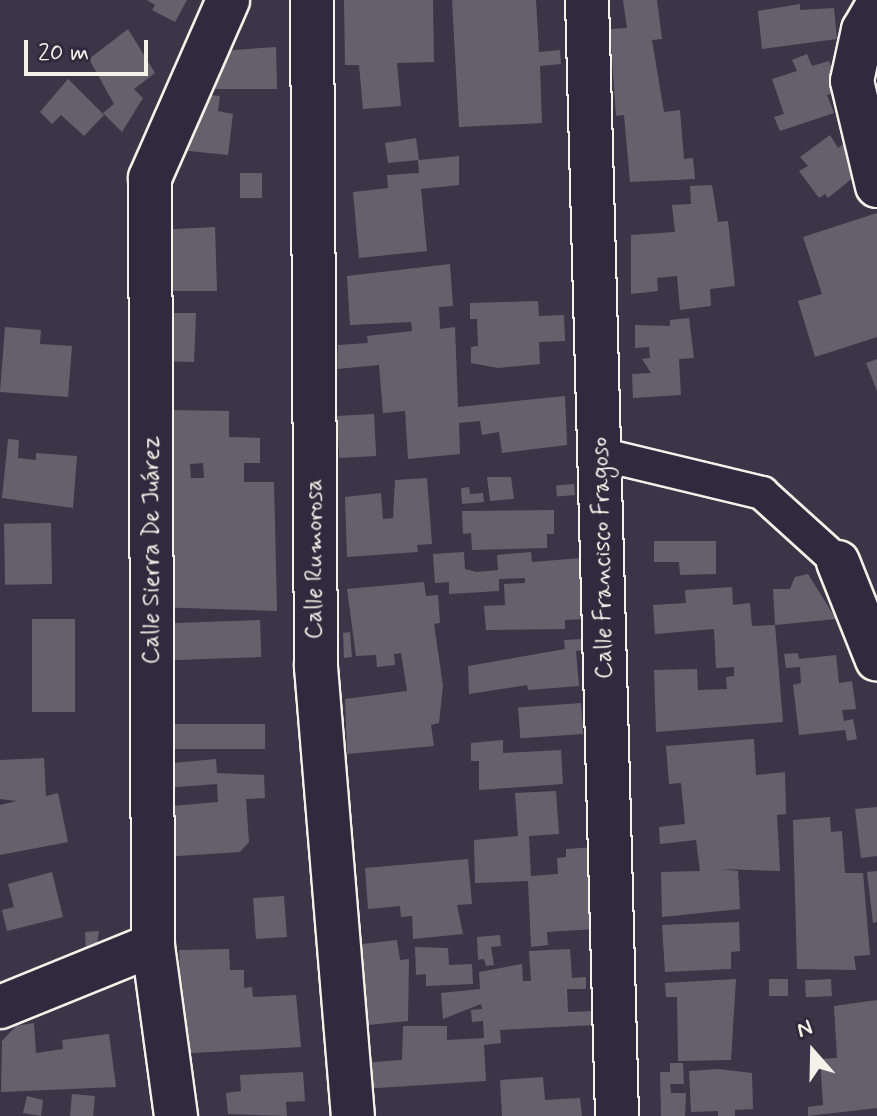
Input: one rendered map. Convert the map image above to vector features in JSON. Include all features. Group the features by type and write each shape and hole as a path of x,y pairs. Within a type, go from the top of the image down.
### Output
{"street":[{"name":"Calle Sierra De Juárez","path":"176,1116 153,945 150,178 228,0"},
{"name":"Calle Rumorosa","path":"312,0 316,667 353,1116"},
{"name":"Calle Francisco Fragoso","path":"587,0 617,1116"},
{"path":"877,6 863,30 852,81 877,186"},
{"path":"600,454 762,493 838,562 877,660"},
{"path":"0,1007 153,945"}],"building":[{"path":"147,0 187,0 175,22 152,10 155,5"},
{"path":"344,0 433,0 434,62 397,63 401,106 363,109 359,65 345,65"},
{"path":"452,0 536,0 539,52 560,50 561,64 540,66 542,123 459,127"},
{"path":"623,0 657,0 662,39 652,40 664,112 680,110 684,159 693,158 695,179 630,182 624,115 616,116 610,29 627,28"},
{"path":"800,4 800,10 834,8 837,39 762,49 758,11"},
{"path":"128,29 155,73 134,89 143,98 122,132 103,113 114,104 89,59"},
{"path":"276,47 277,89 191,89 220,51"},
{"path":"807,54 812,66 829,61 840,91 827,95 834,113 780,131 774,117 784,114 772,79 797,71 792,60"},
{"path":"68,79 104,115 84,136 61,115 52,124 40,112"},
{"path":"199,94 220,96 218,111 233,114 228,155 170,149"},
{"path":"830,135 838,148 846,142 860,172 828,198 825,194 819,198 799,171 808,166 800,157"},
{"path":"416,138 419,160 459,156 459,185 421,189 427,251 359,258 353,192 388,188 387,175 419,173 418,160 388,163 385,143"},
{"path":"240,173 262,173 262,198 240,198"},
{"path":"712,185 718,222 728,221 735,286 710,289 711,306 680,310 677,276 657,278 658,291 631,294 631,235 675,232 672,205 691,204 690,186"},
{"path":"877,213 877,337 815,357 798,301 822,294 803,237"},
{"path":"215,227 217,291 165,291 156,230"},
{"path":"450,264 453,306 439,307 440,329 455,327 458,407 565,396 567,445 502,453 499,432 482,435 480,421 459,423 460,454 408,459 405,411 383,413 379,365 337,369 338,345 368,343 367,336 412,331 411,322 350,325 347,276"},
{"path":"538,301 539,316 564,315 565,341 539,342 540,364 498,368 471,363 471,347 478,346 477,319 470,319 470,303"},
{"path":"153,313 196,313 194,362 159,361"},
{"path":"689,318 694,358 679,359 681,395 633,398 632,374 651,373 642,359 650,358 649,347 635,348 635,325 670,326 670,320"},
{"path":"5,327 41,330 40,344 72,346 68,397 0,392"},
{"path":"877,359 877,391 866,363"},
{"path":"169,410 229,411 229,437 260,438 260,463 244,463 244,482 274,482 277,611 153,607","holes":["203,463 204,478 191,478 190,464"]},
{"path":"374,414 376,456 339,458 337,416"},
{"path":"8,439 19,440 18,458 36,460 36,453 77,456 73,508 2,498"},
{"path":"487,477 511,477 514,499 490,501"},
{"path":"427,478 432,544 417,545 418,552 347,557 345,497 381,493 383,519 393,518 395,480"},
{"path":"574,484 575,495 557,497 556,486"},
{"path":"469,487 470,494 483,493 484,502 462,504 461,488"},
{"path":"554,510 554,534 547,534 547,548 472,550 471,533 463,534 462,511"},
{"path":"51,523 52,584 5,585 4,524"},
{"path":"654,541 716,541 716,574 680,575 679,562 654,562"},
{"path":"464,552 465,569 477,572 498,570 497,555 531,552 532,562 582,558 584,619 565,620 565,629 486,630 484,606 505,605 504,584 525,583 525,578 499,579 499,591 449,594 449,582 435,583 433,554"},
{"path":"808,574 836,619 775,625 773,589 790,589 795,577"},
{"path":"424,582 426,596 438,595 440,623 434,624 443,686 439,723 431,725 434,746 347,754 345,699 407,691 401,653 394,654 395,665 377,667 376,655 356,656 347,589"},
{"path":"732,587 733,605 750,603 752,626 775,625 783,722 656,732 654,670 697,669 698,690 727,689 726,677 734,676 734,667 716,668 714,629 655,634 653,605 686,603 685,590"},
{"path":"32,619 75,619 75,712 32,712"},
{"path":"260,620 261,657 154,661 153,624"},
{"path":"350,632 352,657 344,658 343,633"},
{"path":"584,639 585,650 576,651 579,686 528,690 527,685 469,694 468,666 565,649 564,640"},
{"path":"798,653 799,659 836,655 839,683 852,681 856,709 842,710 844,721 853,719 857,739 847,741 845,730 799,735 793,685 801,683 800,667 786,668 784,654"},
{"path":"581,703 583,734 520,738 518,707"},
{"path":"172,724 265,724 265,749 172,749"},
{"path":"754,739 756,775 785,772 786,814 777,815 780,871 721,869 738,871 740,909 662,917 661,872 700,871 696,840 660,844 659,827 685,824 681,783 669,784 666,746"},
{"path":"503,740 503,753 561,750 563,784 479,790 479,761 471,761 471,743"},
{"path":"44,758 46,796 58,793 68,842 0,855 0,805 17,801 0,799 0,760"},
{"path":"216,759 217,773 264,775 265,798 246,799 249,842 240,852 162,857 159,807 218,802 217,784 164,788 162,764"},
{"path":"556,791 559,834 529,836 531,876 558,874 557,858 566,857 566,849 596,847 595,929 547,932 548,945 531,947 528,881 475,883 474,840 518,836 515,793"},
{"path":"877,807 877,856 861,858 855,809"},
{"path":"830,817 831,832 842,831 845,873 863,873 870,955 854,956 856,970 797,969 793,820"},
{"path":"468,859 472,904 457,905 463,934 413,939 412,916 401,917 400,906 368,909 365,868"},
{"path":"877,871 877,922 873,923 867,872"},
{"path":"52,872 63,917 7,931 2,910 14,907 8,884"},
{"path":"284,896 287,937 256,939 253,898"},
{"path":"739,922 740,951 731,952 731,969 665,972 662,925"},
{"path":"99,931 97,945 86,953 85,932"},
{"path":"500,935 501,946 491,947 494,965 486,966 484,959 478,960 477,937"},
{"path":"397,940 400,960 409,959 408,1021 358,1026 353,945"},
{"path":"415,947 448,948 449,965 472,964 473,984 426,986 426,974 416,975"},
{"path":"229,949 230,970 244,970 244,988 252,987 253,997 296,995 301,1047 176,1054 170,974 180,974 179,950"},
{"path":"570,949 572,978 586,977 586,989 567,989 568,1012 595,1011 595,1025 500,1030 501,1043 484,1045 486,1081 362,1089 360,1063 402,1060 403,1026 447,1026 447,1040 484,1038 483,1021 472,1022 471,1010 482,1009 481,1004 443,1019 441,993 480,989 479,972 522,964 523,981 531,981 529,951"},
{"path":"736,979 731,1060 678,1061 677,997 666,997 665,983"},
{"path":"769,979 788,979 788,996 769,996"},
{"path":"831,979 832,996 806,997 805,980"},
{"path":"877,1000 877,1108 808,1116 808,1107 823,1105 820,1059 837,1058 834,1006"},
{"path":"34,1023 36,1053 63,1049 62,1040 109,1034 116,1087 1,1092 2,1041 16,1026"},
{"path":"670,1063 683,1063 684,1084 670,1084 671,1093 686,1093 685,1116 661,1116 660,1072 670,1072"},
{"path":"718,1069 752,1073 753,1109 735,1110 735,1116 718,1116 718,1111 691,1112 689,1071"},
{"path":"303,1072 305,1101 286,1102 287,1116 228,1114 226,1093 241,1091 240,1075"},
{"path":"543,1077 545,1100 580,1098 582,1116 502,1116 500,1080"},
{"path":"72,1094 95,1096 93,1116 70,1116"},
{"path":"27,1096 43,1100 41,1116 23,1113"}]}
